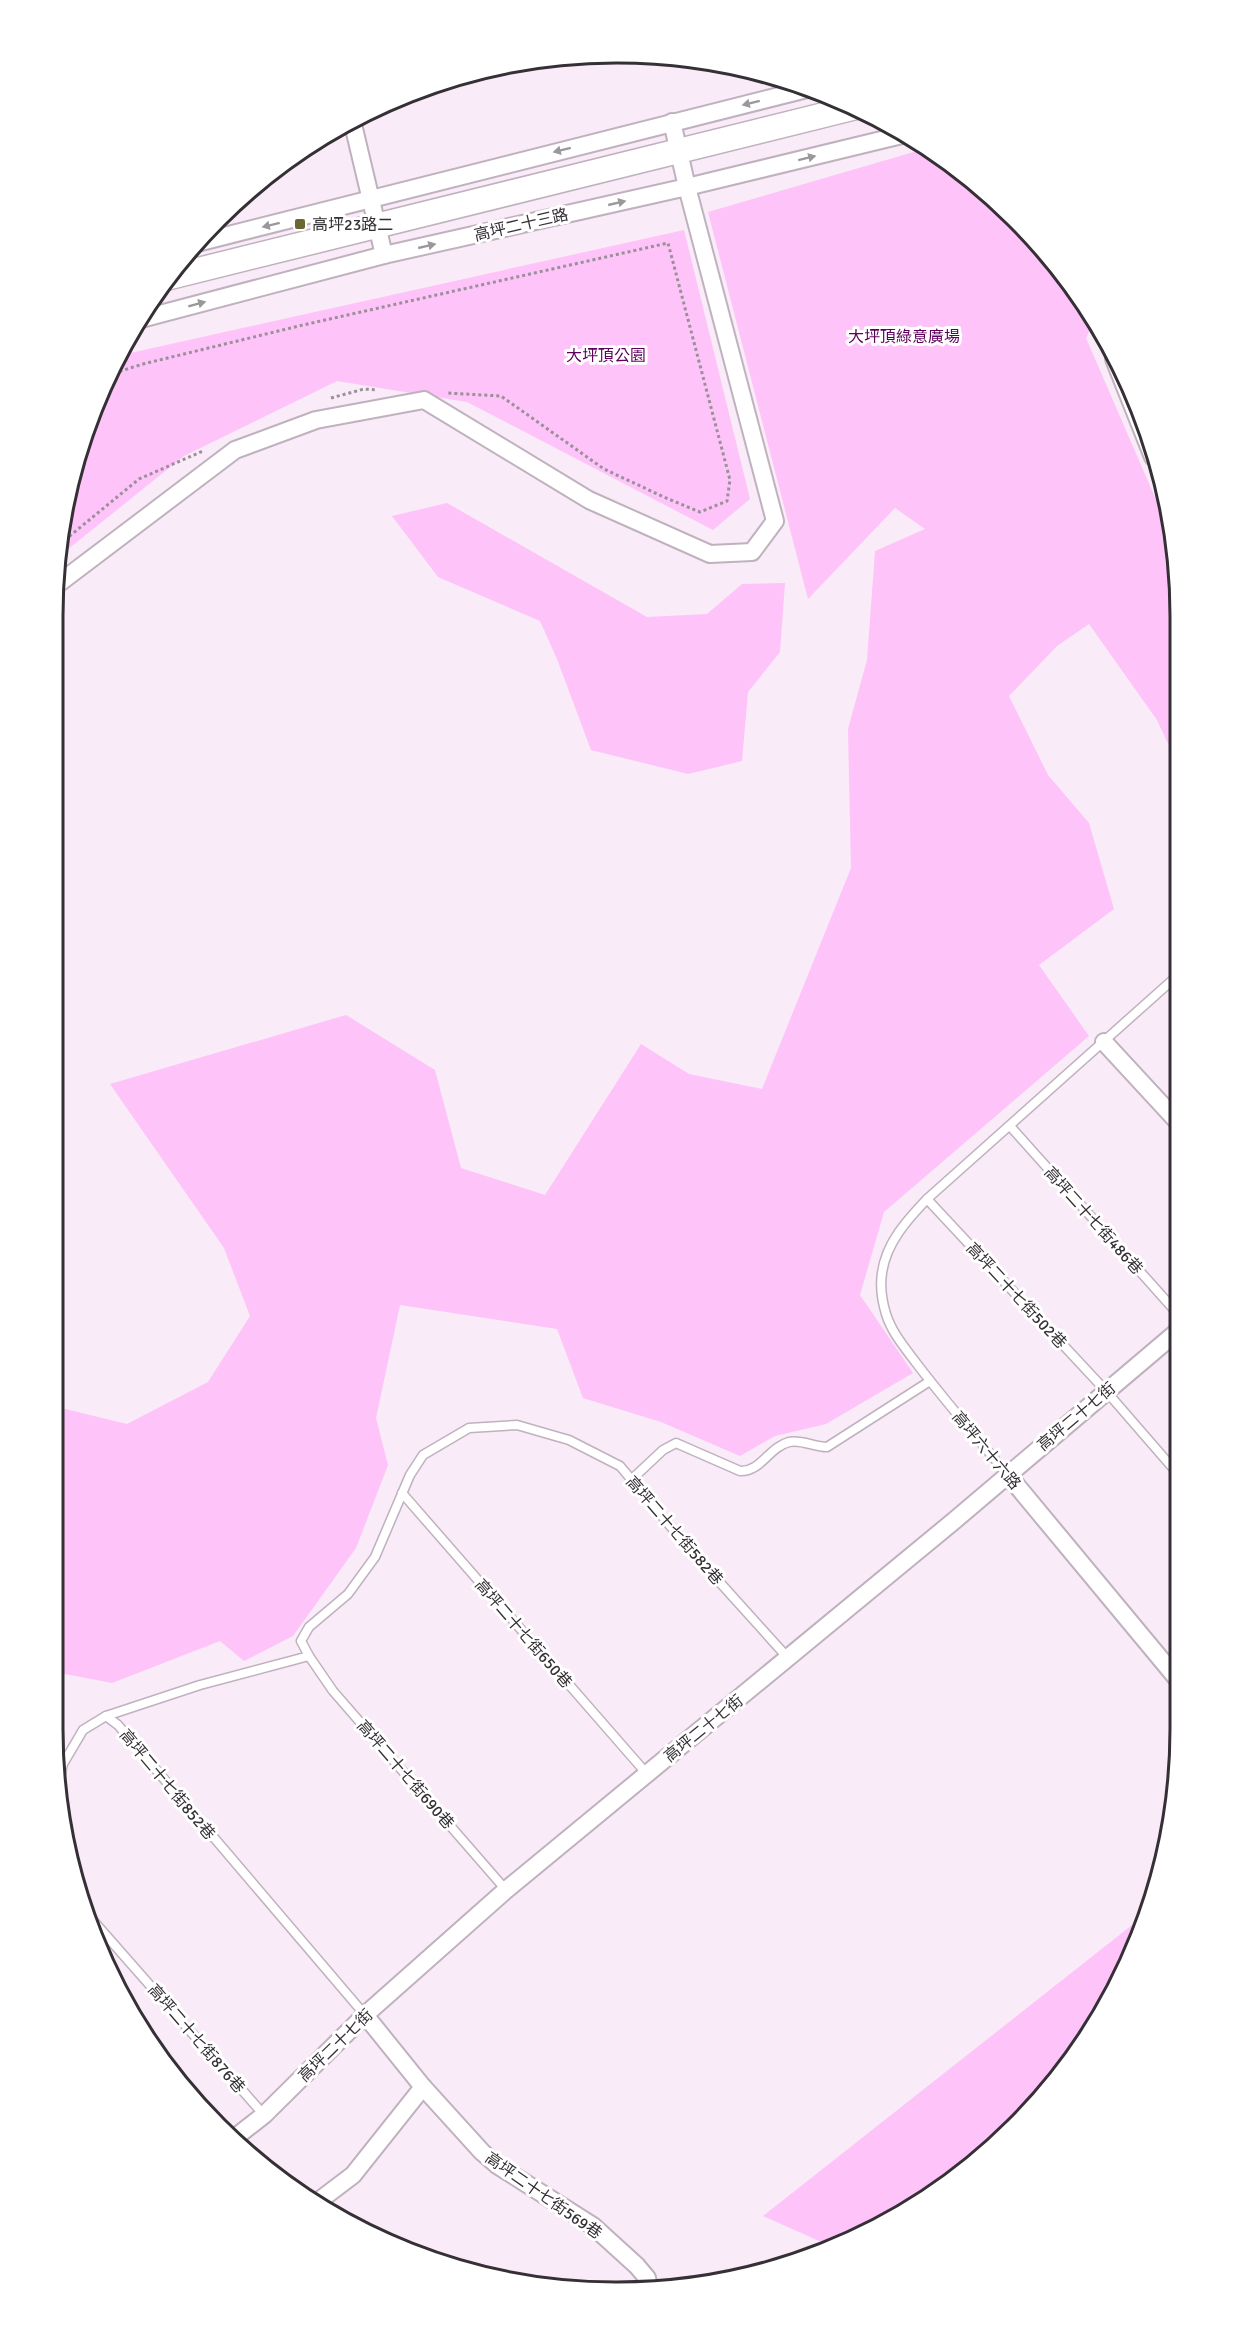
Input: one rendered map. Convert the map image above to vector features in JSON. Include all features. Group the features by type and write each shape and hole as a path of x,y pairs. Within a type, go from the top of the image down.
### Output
{"street":[{"path":"212,239 794,92"},
{"name":"高坪二十三路","path":"182,274 841,111"},
{"path":"64,579 235,450 316,420 424,400 589,500 710,554 753,552 775,521 672,122"},
{"path":"354,129 384,255"},
{"name":"高坪二十三路","path":"152,316 384,255 687,187 893,137"},
{"path":"1104,1042 1170,1113"},
{"name":"高坪二十七街","path":"240,2134 264,2115 365,2015 506,1890 1008,1475 1170,1338"},
{"name":"高坪六十六路","path":"1008,1475 1170,1670"},
{"name":"高坪二十七街569巷","path":"365,2015 423,2087 482,2152 593,2226 637,2266 648,2281"},
{"path":"324,2198 353,2175 423,2087"}],"lane":[{"name":"高坪六十六路","path":"1008,1475 930,1381 896,1335 886,1314 882,1296 882,1272 892,1243 907,1220 927,1199 1170,982"},
{"name":"高坪二十七街486巷","path":"1010,1126 1170,1305"},
{"name":"高坪二十七街502巷","path":"927,1199 1106,1390 1170,1465"},
{"path":"631,1480 663,1450 676,1443 740,1471 749,1472 785,1443 796,1441 827,1447 930,1381"},
{"name":"高坪二十七街582巷","path":"402,1493 423,1455 469,1428 517,1425 569,1440 620,1466 687,1546 788,1658"},
{"path":"309,1656 301,1641 309,1627 348,1594 375,1557 402,1493"},
{"name":"高坪二十七街650巷","path":"402,1493 647,1774"},
{"name":"高坪二十七街852巷","path":"309,1656 200,1685 106,1716 126,1734 365,2015"},
{"name":"高坪二十七街690巷","path":"309,1656 333,1691 506,1890"},
{"path":"64,1762 83,1730 106,1716"},
{"name":"高坪二十七街876巷","path":"101,1930 264,2115"}],"path":[{"path":"121,371 143,363 303,325 668,243"}],"green space":[{"name":"大坪頂綠意廣場","path":"916,151 953,177 1008,225 1056,280 1090,330 1086,338 1159,509 1169,580 1170,748 1157,720 1089,624 1057,646 1009,696 1048,775 1089,823 1114,909 1039,965 1089,1036 884,1212 860,1295 913,1373 826,1424 775,1436 740,1456 661,1422 583,1398 557,1329 400,1305 376,1418 388,1465 356,1548 293,1636 244,1661 220,1641 112,1683 65,1674 63,1677 63,1408 127,1424 208,1382 250,1316 224,1248 110,1084 346,1015 435,1070 461,1168 545,1195 641,1044 689,1074 762,1089 851,868 848,729 867,660 875,551 925,529 895,508 808,599 708,212"},
{"name":"大坪頂公園","path":"684,230 750,499 713,530 467,402 337,381 184,456 67,550 82,473 92,439 105,405 130,353"},
{"path":"447,503 647,617 707,614 742,584 785,583 780,652 748,692 742,761 688,774 591,750 557,659 540,621 438,577 392,516"},
{"path":"1134,1923 1096,2005 1056,2065 1008,2120 953,2168 893,2208 822,2242 763,2216"}],"place":[{"name":"高坪23路二","path":"300,224"}]}
